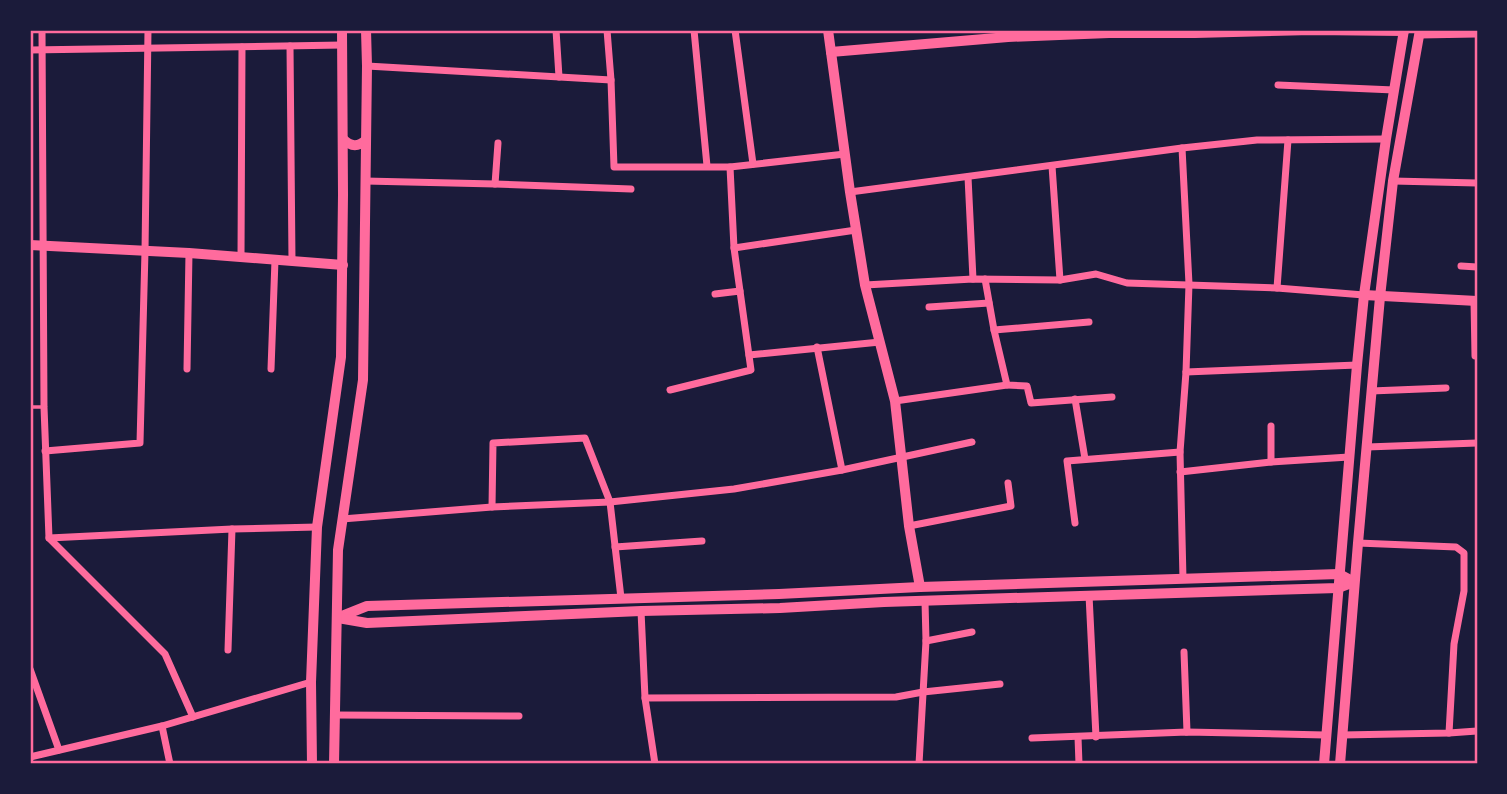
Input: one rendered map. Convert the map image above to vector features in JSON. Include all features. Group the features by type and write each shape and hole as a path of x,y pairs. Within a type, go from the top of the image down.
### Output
{"street":[{"path":"42,30 44,407 49,538 165,654 192,717"},
{"path":"45,450 140,443 148,30"},
{"path":"312,764 311,682 317,527 341,357 342,30"},
{"path":"334,764 338,550 363,380 366,30"},
{"path":"556,30 559,77"},
{"path":"607,30 614,167 730,167 845,154"},
{"path":"694,30 707,166"},
{"path":"735,30 753,164"},
{"path":"828,30 865,285 895,401 909,526 920,587"},
{"path":"831,52 1007,33 1404,31 1364,296 1324,764"},
{"path":"1340,764 1371,391 1386,297 1393,181 1420,33 1477,34"},
{"path":"30,50 342,45"},
{"path":"290,46 292,261"},
{"path":"241,257 242,47"},
{"path":"367,66 611,79"},
{"path":"1278,85 1394,90"},
{"path":"343,139 355,146 366,140"},
{"path":"850,192 1256,140 1386,139"},
{"path":"1277,288 1287,140"},
{"path":"495,184 498,143"},
{"path":"1182,148 1189,284 1180,452 1183,579"},
{"path":"1052,166 1060,280"},
{"path":"670,390 751,370 734,248 730,167"},
{"path":"968,177 973,279"},
{"path":"365,181 631,189"},
{"path":"1393,181 1477,183"},
{"path":"343,195 354,188 365,195"},
{"path":"734,248 856,230"},
{"path":"30,245 189,253 343,265"},
{"path":"187,369 189,253"},
{"path":"271,369 275,260"},
{"path":"1461,266 1477,267"},
{"path":"865,285 973,279 1060,280 1096,274 1127,283 1277,288 1364,296 1476,301 1475,356"},
{"path":"985,279 1007,385"},
{"path":"715,294 740,291"},
{"path":"929,307 989,303"},
{"path":"994,330 1089,321"},
{"path":"749,355 880,342"},
{"path":"817,348 842,470"},
{"path":"1186,372 1357,365"},
{"path":"895,401 1007,385 1027,386 1031,403 1112,397"},
{"path":"1371,391 1446,388"},
{"path":"1076,399 1084,458"},
{"path":"1270,426 1271,462"},
{"path":"492,507 493,443 585,438 610,502 621,598"},
{"path":"342,519 492,507 610,502 734,489 842,470 972,442"},
{"path":"1367,447 1477,443"},
{"path":"1075,523 1068,461 1180,452"},
{"path":"1180,472 1349,457"},
{"path":"909,526 1011,506 1008,483"},
{"path":"49,538 317,527"},
{"path":"228,650 232,529"},
{"path":"615,547 702,541"},
{"path":"1357,543 1456,547 1464,553 1464,591 1454,644 1449,733"},
{"path":"337,618 367,606 1339,574 1354,582"},
{"path":"1311,575 1314,584 1311,589"},
{"path":"337,618 367,623 641,611 1338,588 1354,582"},
{"path":"779,594 780,608"},
{"path":"1089,595 1096,737"},
{"path":"919,764 926,641 925,601"},
{"path":"641,611 645,698 655,764"},
{"path":"926,641 972,632"},
{"path":"1184,652 1187,732"},
{"path":"30,669 59,750"},
{"path":"30,757 162,726 311,682"},
{"path":"645,698 896,697 1000,684"},
{"path":"335,715 519,716"},
{"path":"162,726 170,764"},
{"path":"1342,735 1477,731"},
{"path":"1032,738 1187,732 1325,735"},
{"path":"1078,737 1079,764"}],"lane":[{"path":"30,407 44,407"}]}
